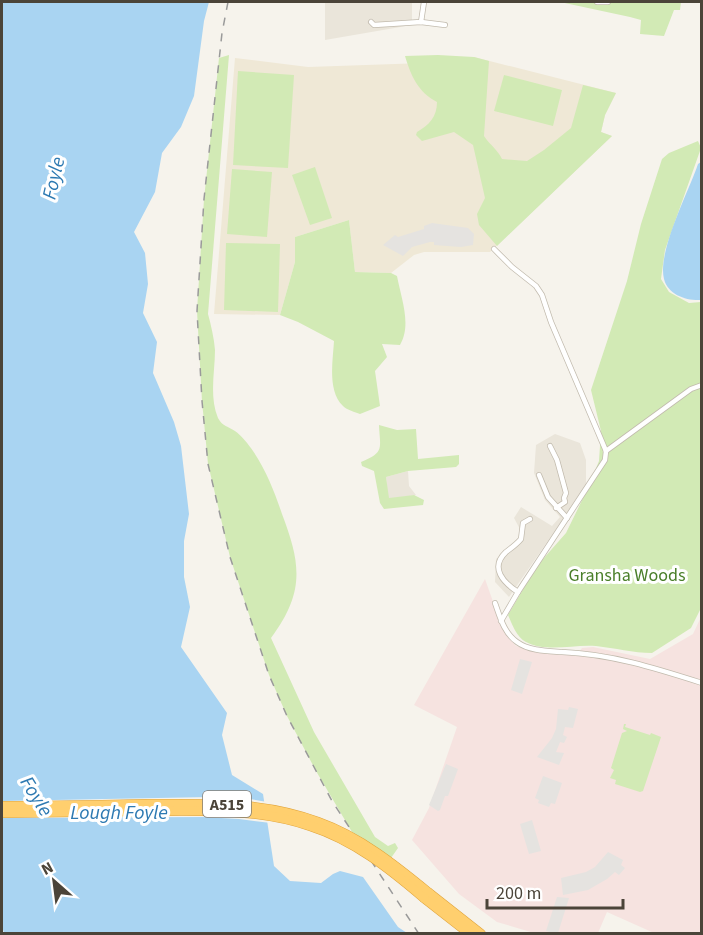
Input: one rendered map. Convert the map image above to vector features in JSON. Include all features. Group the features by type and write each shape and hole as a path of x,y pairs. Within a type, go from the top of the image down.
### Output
{"highway":[{"name":"A515","path":"2,806 210,804 272,809 319,822 347,834 387,859 470,933"},
{"name":"A515","path":"2,813 240,811 273,816 311,826 357,848 482,933"}],"street":[{"path":"424,2 424,22"},
{"path":"597,2 608,2"},
{"path":"372,25 424,22 443,25 443,18"},
{"path":"494,249 536,286 542,295 551,322 606,451 604,460 501,621"},
{"path":"606,451 691,389 702,385"},
{"path":"550,446 566,490 565,502 556,507"},
{"path":"538,475 544,492 567,518"},
{"path":"518,592 502,581 500,561 503,554 521,539 524,523 530,519"},
{"path":"495,603 501,621 519,644 543,651 600,655 627,660 702,683"}],"shaded area":[{"path":"325,2 412,2 412,25 325,40"},
{"path":"474,57 616,93 605,115 601,132 612,136 490,252 424,252 414,255 391,273 355,272 349,220 295,237 295,262 280,315 214,314 235,58 308,67 424,63"},
{"path":"432,223 468,228 474,234 473,245 461,247 434,245 434,242 430,242 412,247 403,256 383,245 395,235 398,237 424,229 424,226"},
{"path":"555,434 580,443 586,460 586,486 509,597 495,582 496,559 517,543 521,531 514,518 521,507 552,526 560,517 545,500 534,473 536,445"},
{"path":"408,471 409,486 416,495 388,499 386,477"},
{"path":"485,579 502,627 516,646 549,654 577,655 582,648 593,647 650,659 693,634 701,617 701,933 654,933 607,912 598,933 534,933 497,922 459,894 412,840 429,808 457,727 414,705"},
{"path":"520,659 532,662 522,694 511,690"},
{"path":"569,707 578,709 573,728 565,727 563,735 567,737 564,743 560,742 556,752 564,753 559,765 537,757 556,729 558,709 568,710"},
{"path":"446,764 458,769 448,796 445,796 438,811 429,805"},
{"path":"543,776 562,783 555,804 551,803 549,807 538,803 539,800 535,798"},
{"path":"532,820 541,851 529,854 520,824"},
{"path":"608,852 623,860 621,865 625,868 619,875 615,872 588,890 563,895 561,878 586,872 595,867"},
{"path":"557,897 569,898 558,933 553,933 546,931"}],"green space":[{"path":"560,2 681,2 680,10 674,10 664,36 640,34 641,20"},
{"path":"229,55 208,314 215,350 213,393 215,410 220,421 242,438 262,466 270,482 293,548 296,563 294,592 282,622 271,638 314,732 375,837 388,846 395,843 398,848 391,858 352,832 287,716 269,675 230,557 208,464 197,311 204,199 219,58"},
{"path":"405,56 474,57 489,61 484,136 502,159 527,161 571,128 583,85 616,93 605,115 601,132 612,136 497,246 479,225 477,214 485,198 473,145 454,132 422,141 416,135 432,120 437,102 416,83"},
{"path":"238,71 294,75 288,168 233,165"},
{"path":"504,75 562,90 553,126 494,111"},
{"name":"Gransha Woods","path":"698,141 701,148 665,250 661,279 669,292 689,303 701,302 701,608 691,628 652,653 596,646 552,648 534,645 520,637 508,615 536,567 566,533 599,461 601,431 591,390 627,281 641,224 662,159 669,153"},
{"path":"315,167 332,218 310,225 292,175"},
{"path":"232,169 272,172 267,237 227,234"},
{"path":"349,220 355,272 391,273 397,276 405,320 400,345 382,344 387,357 375,371 380,406 360,414 343,406 335,392 332,375 334,341 280,315 295,262 295,237"},
{"path":"226,243 280,244 278,312 224,310"},
{"path":"379,425 397,430 416,429 418,459 459,455 459,464 456,467 408,471 386,477 389,498 414,495 424,500 423,505 384,509 380,503 374,471 362,466 361,462 378,452"},
{"path":"626,724 625,727 661,737 643,791 640,792 615,784 616,780 610,778 614,770 611,768 622,733 627,731 623,729"}],"water":[{"name":"Lough Foyle","path":"2,2 209,2 204,21 194,96 181,127 162,153 155,192 134,232 145,253 148,284 143,313 157,342 153,373 174,422 181,446 189,514 184,541 184,577 190,607 181,647 227,713 222,735 232,775 263,794 274,866 290,881 321,883 340,871 363,877 398,927 407,933 4,933 2,926"},
{"path":"701,162 701,300 696,300 679,296 666,285 663,267 669,238 698,164"}],"pier":[{"path":"210,797 267,802 271,823 203,817 2,818 2,801"}],"railway":[{"path":"228,2 222,33 204,199 197,311 208,464 230,557 269,675 287,716 332,801 419,934"}],"water label":[{"name":"Foyle","path":"53,178"},
{"name":"Foyle","path":"37,796"}]}
